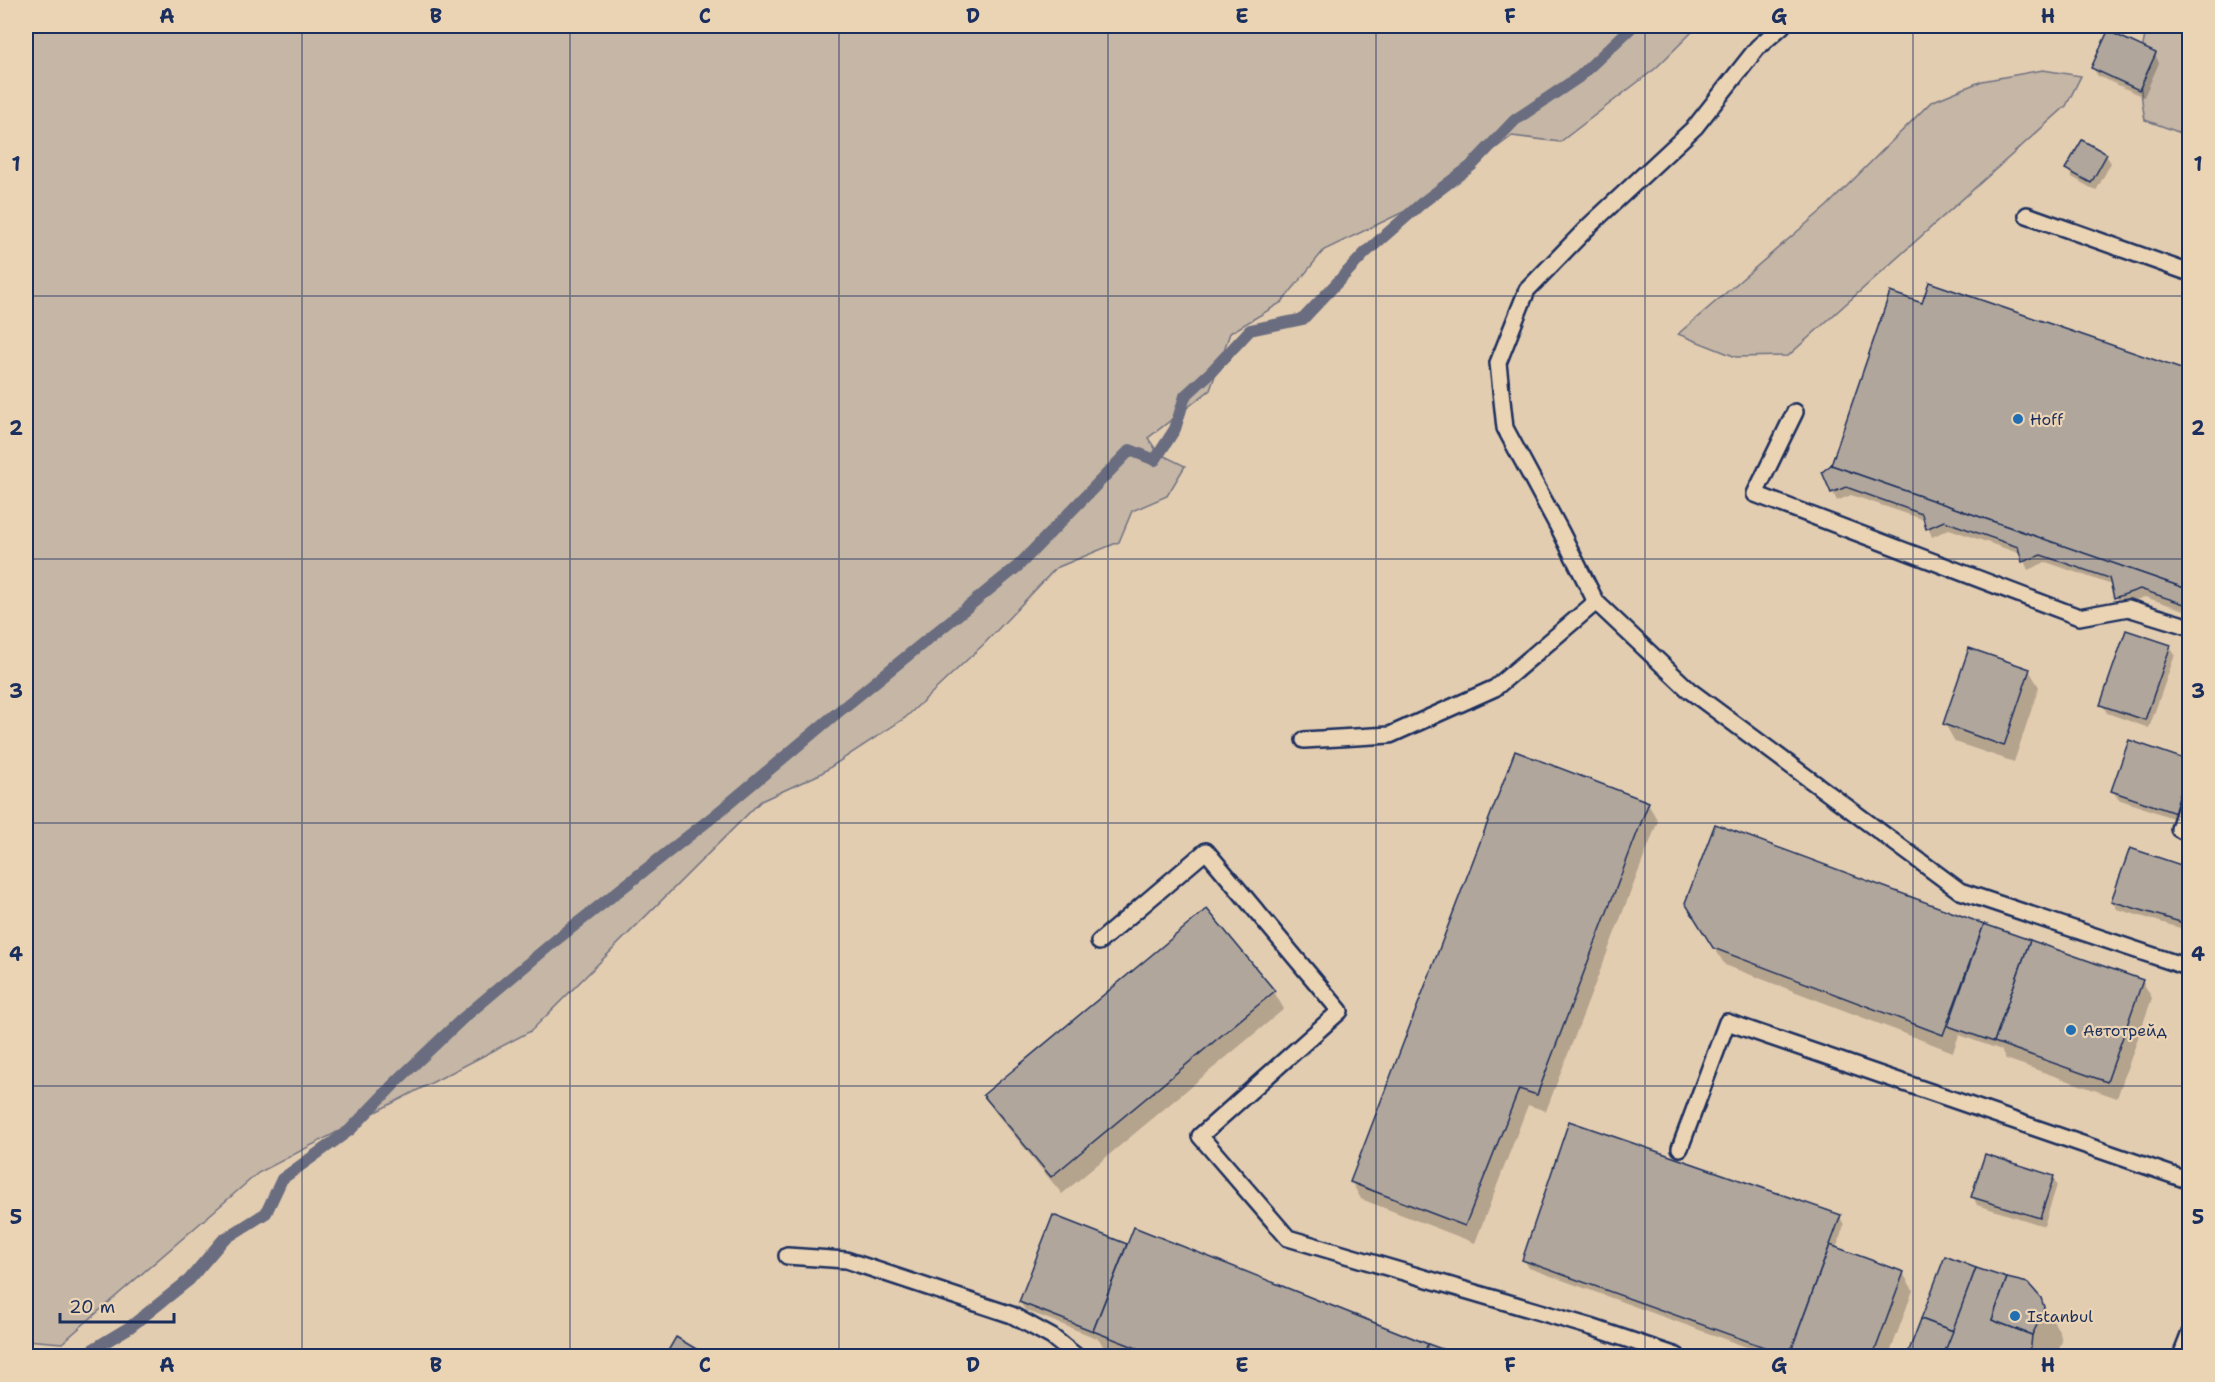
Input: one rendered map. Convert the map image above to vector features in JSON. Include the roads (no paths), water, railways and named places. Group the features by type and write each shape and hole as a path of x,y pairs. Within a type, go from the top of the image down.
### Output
{"lane":[{"path":"1782,26 1758,47 1695,127 1591,224 1527,290 1498,363 1505,428 1596,602 1689,690 1960,891 2190,968"},
{"path":"2026,215 2190,273"},
{"path":"1795,412 1755,494 2079,617 2128,608 2190,627"},
{"path":"1304,740 1390,735 1495,688 1596,602"},
{"path":"2190,794 2179,829 2190,835"},
{"path":"1099,942 1206,851 1340,1011 1200,1136 1288,1238 1591,1327 1677,1356"},
{"path":"1680,1148 1727,1022 2190,1181"},
{"path":"787,1256 846,1260 1012,1315 1052,1337 1076,1356"},
{"path":"2181,1356 2190,1333"}],"waterway":[{"path":"82,1356 130,1327 189,1280 223,1240 266,1213 282,1179 350,1130 462,1019 556,940 714,816 1018,566 1130,450 1155,460 1175,429 1185,396 1250,330 1303,319 1365,253 1422,203 1471,166 1515,120 1579,77 1633,26"}],"place":[{"name":"Hoff","path":"2018,419"},
{"name":"Автотрейд","path":"2071,1030"},
{"name":"Istanbul","path":"2015,1316"}]}
